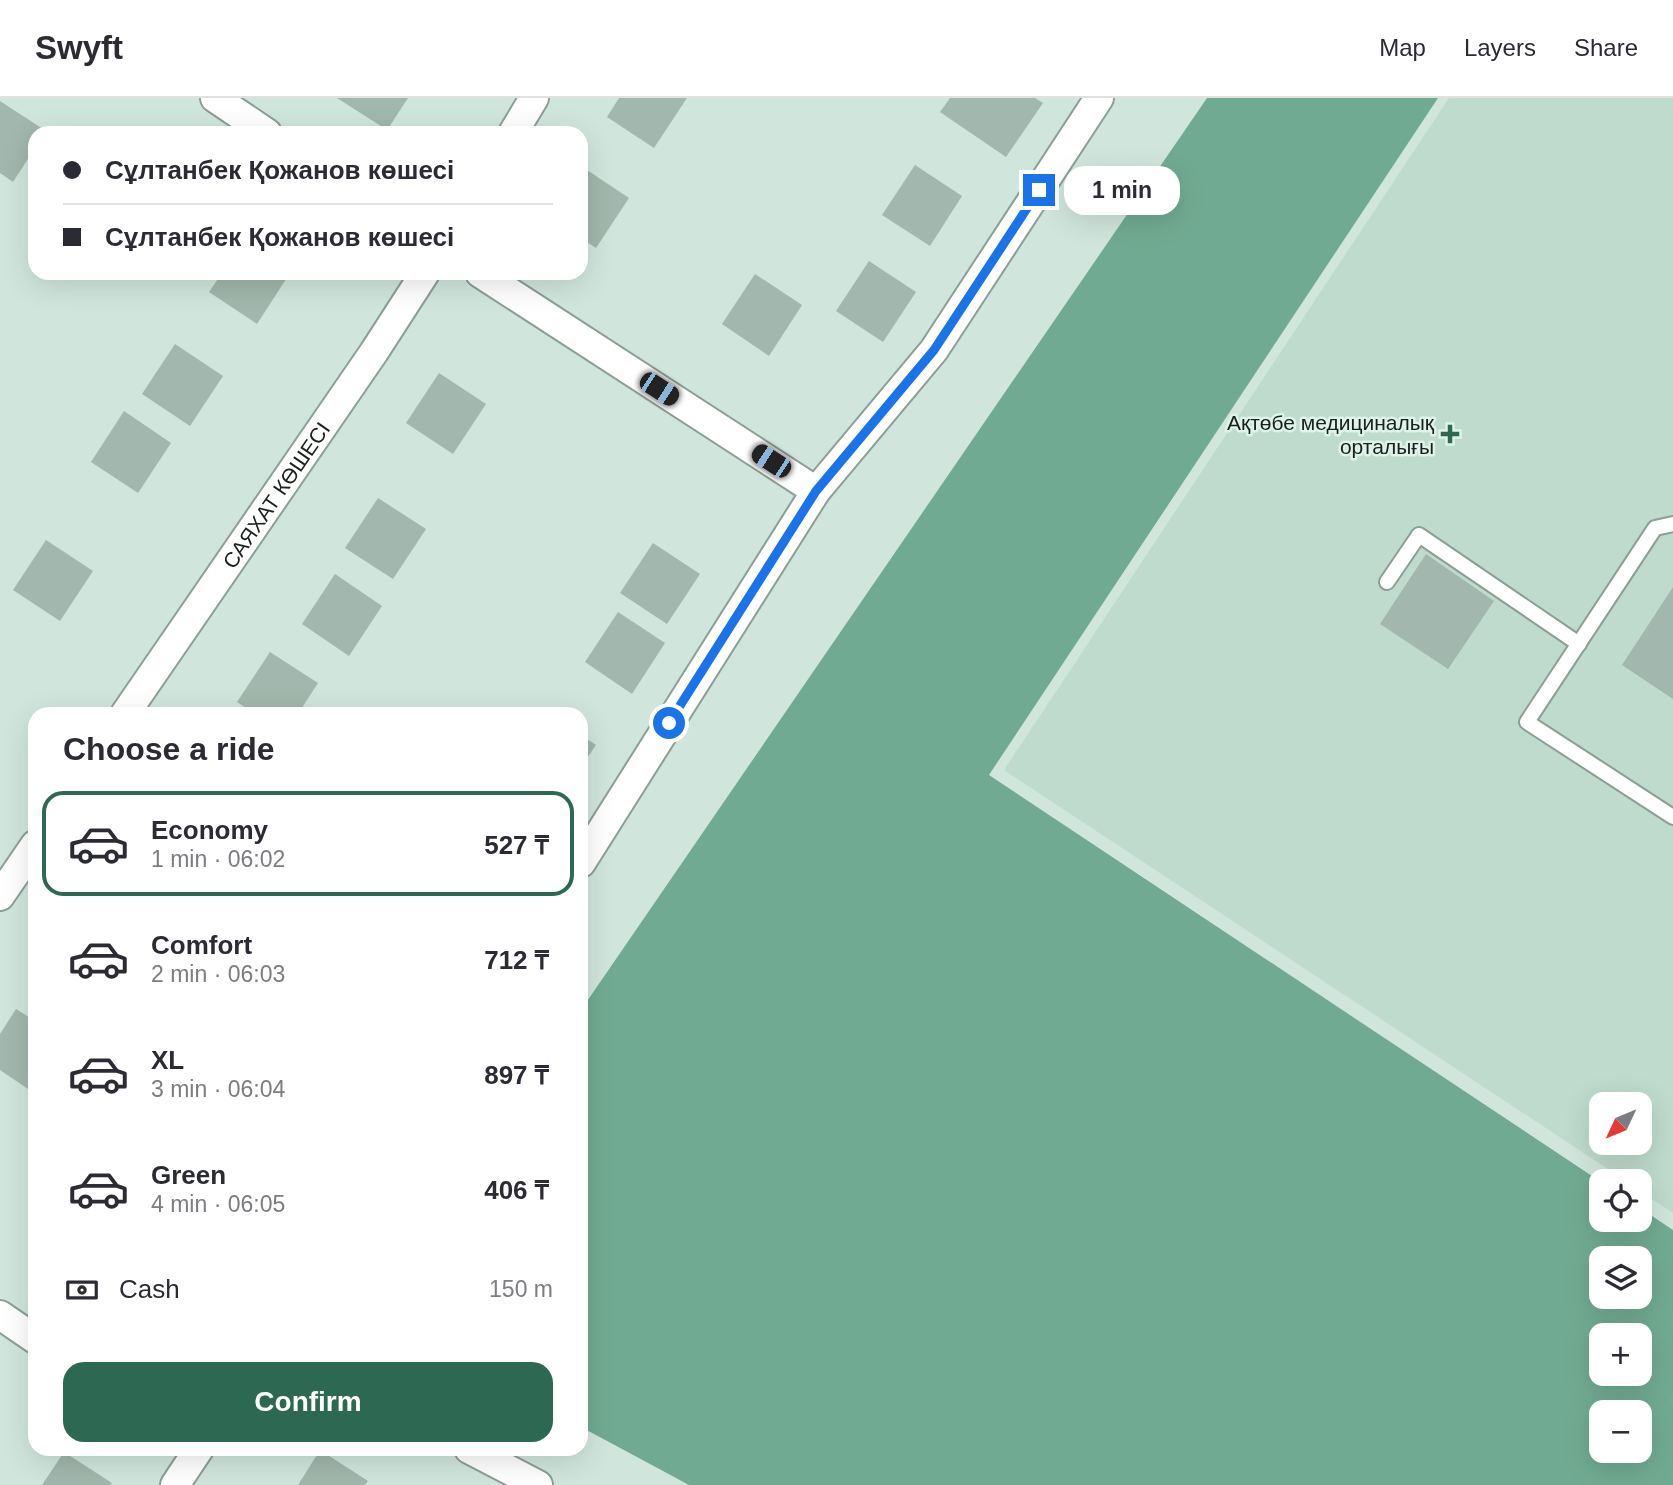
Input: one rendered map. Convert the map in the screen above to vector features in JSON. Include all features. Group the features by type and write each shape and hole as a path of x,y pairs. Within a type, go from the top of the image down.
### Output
{"street":[{"path":"215,98 257,126"},
{"path":"517,126 534,98"},
{"path":"588,852 816,491 934,350 1099,98"},
{"name":"САЯХАТ КӨШЕСІ","path":"130,707 420,280"},
{"path":"491,280 816,491"},
{"path":"0,896 28,855"},
{"path":"0,1315 28,1334"},
{"path":"175,1485 194,1456"},
{"path":"482,1456 538,1485"}],"lane":[{"path":"1673,524 1655,528 1527,722 1673,817"},
{"path":"1387,582 1419,535 1579,643"}],"shaded area":[{"name":"Ақтөбе медициналық орталығы","path":"1449,98 1673,98 1673,1213 1652,1199 1652,1169 1608,1169 1004,770"}],"green space":[{"path":"1207,98 1438,98 989,775 1589,1174 1589,1232 1652,1232 1652,1216 1673,1230 1673,1485 689,1485 588,1431 588,1000"}],"building":[{"path":"337,98 408,98 390,126 381,126"},
{"path":"619,98 687,98 654,148 607,117"},
{"path":"950,98 1035,98 1043,103 1006,157 940,112"},
{"path":"0,101 38,126 28,126 28,159 13,182 0,173"},
{"path":"915,165 962,196 930,246 882,215"},
{"path":"588,171 629,198 596,248 588,243"},
{"path":"869,261 916,292 883,342 836,311"},
{"path":"755,274 802,305 769,356 722,324"},
{"path":"217,280 285,280 257,324 209,292"},
{"path":"175,344 223,376 190,426 142,394"},
{"path":"439,373 486,404 453,454 406,423"},
{"path":"124,411 171,443 138,493 91,462"},
{"path":"378,498 426,529 393,579 345,548"},
{"path":"46,540 93,571 60,621 13,590"},
{"path":"653,543 700,574 667,624 620,593"},
{"path":"1426,554 1494,601 1448,669 1380,624"},
{"path":"335,574 382,606 349,656 302,624"},
{"path":"1673,587 1673,699 1622,665"},
{"path":"618,612 665,643 632,694 585,662"},
{"path":"270,652 318,683 303,707 244,707 237,702"},
{"path":"588,740 596,745 588,757"},
{"path":"16,1009 28,1017 28,1089 0,1070 0,1034"},
{"path":"61,1456 70,1456 112,1483 110,1485 42,1485"},
{"path":"316,1456 329,1456 368,1481 365,1485 298,1485"}],"place":[{"name":"Ақтөбе медициналық орталығы","path":"1450,434"}],"route":[{"path":"669,723 816,491 934,350 1039,190"}]}
